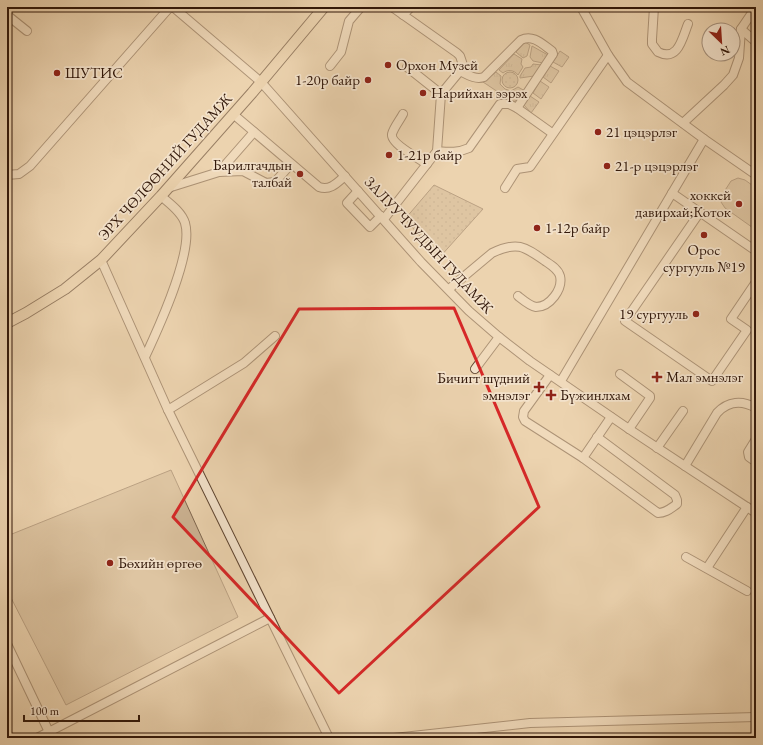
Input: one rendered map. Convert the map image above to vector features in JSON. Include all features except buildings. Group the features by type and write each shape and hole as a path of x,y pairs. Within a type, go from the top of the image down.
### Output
{"main road":[{"name":"ЭРХ ЧӨЛӨӨНИЙ ГУДАМЖ","path":"7,323 65,289 101,260 233,114 324,7"}],"street":[{"name":"ЗАЛУУЧУУДЫН ГУДАМЖ","path":"171,7 261,82 421,262 470,311 499,337 530,361 561,381 628,429 756,513"},
{"path":"8,175 19,174 30,166 171,7"},
{"path":"330,66 341,52 349,21 361,7"},
{"path":"358,191 347,203 370,227 382,218 437,151 441,94 460,71 463,65 460,56 392,7"},
{"path":"404,15 411,7"},
{"path":"580,7 608,55 627,82 704,139 756,175"},
{"path":"654,7 652,44 658,52 667,54 676,51 688,24"},
{"path":"756,7 741,29 756,42"},
{"path":"7,15 27,31"},
{"path":"460,71 476,78 484,77 521,40 533,38 552,51 553,54 517,108"},
{"path":"505,188 517,169 530,167 552,133 608,55"},
{"path":"682,123 724,86 733,75 738,62"},
{"path":"406,68 441,94"},
{"path":"437,151 455,152 469,148 500,104 509,104 517,108 552,133"},
{"path":"233,114 319,187 325,189 330,188 345,176"},
{"path":"403,114 392,134 392,139 427,164"},
{"path":"219,172 254,132"},
{"path":"561,381 704,139"},
{"path":"145,358 175,284 185,248 185,221 164,192 219,172 243,171 266,182 275,182 291,164"},
{"path":"672,193 756,251"},
{"path":"700,212 625,321 712,381 747,330 731,319 756,282"},
{"path":"449,290 492,253 500,249 515,246 528,249 554,268 560,276 557,291 553,298 544,306 533,306 518,296"},
{"path":"101,260 168,410 329,738"},
{"path":"168,410 244,363 275,336"},
{"path":"475,369 499,337"},
{"path":"620,374 650,396 628,429"},
{"path":"550,375 524,411 523,417 525,421 582,458 658,513 663,513 677,504 675,495 598,437"},
{"path":"685,466 722,408 739,403 747,403 756,408"},
{"path":"657,448 683,411"},
{"path":"582,458 611,417"},
{"path":"756,439 748,452 749,457 756,462"},
{"path":"707,568 747,507"},
{"path":"686,556 747,591"},
{"path":"37,738 270,618"},
{"path":"7,644 49,732"},
{"path":"394,738 530,723 756,717"}],"highlighted area":[{"path":"454,308 539,507 339,693 173,517 299,309"}],"green space":[{"path":"525,42 530,45 527,56 523,58 516,52"},
{"path":"532,46 548,55 543,63 533,61 530,57"},
{"path":"560,51 569,57 562,67 553,62"},
{"path":"514,54 522,59 521,64 523,67 518,75 511,71 503,73 499,70"},
{"path":"533,64 542,65 534,76 520,78 525,68 531,67"},
{"path":"550,66 559,71 551,83 543,77"},
{"path":"496,72 501,76 500,84 505,89 511,91 518,87 525,91 519,99 513,102 483,82"},
{"path":"510,72 517,77 518,80 513,87 510,88 503,83 502,80 507,73"},
{"path":"540,81 549,87 541,99 533,93"},
{"path":"530,96 539,102 531,113 524,105"},
{"name":"хоккей давирхай;Коток","path":"738,178 745,180 756,188 756,230 725,208 721,202 722,195 731,181"},
{"path":"434,185 483,209 439,258 405,219"},
{"name":"Бөхийн өргөө","path":"171,470 238,617 66,705 7,590 7,536"}],"place":[{"name":"Орхон Myзей","path":"388,65"},
{"name":"ШУТИС","path":"57,73"},
{"name":"1-20р байр","path":"368,80"},
{"name":"Нарийхан ээрэх","path":"423,93"},
{"name":"21 цэцэрлэг","path":"598,132"},
{"name":"1-21р байр","path":"389,155"},
{"name":"21-р цэцэрлэг","path":"607,166"},
{"name":"Барилгачдын талбай","path":"300,174"},
{"name":"хоккей давирхай;Коток","path":"739,204"},
{"name":"1-12р байр","path":"537,228"},
{"name":"Орос сургууль №19","path":"704,235"},
{"name":"19 сургууль","path":"696,314"},
{"name":"Мал эмнэлэг","path":"657,377"},
{"name":"Бичигт шүдний эмнэлэг","path":"539,387"},
{"name":"Бүжинлхам","path":"551,395"},
{"name":"Бөхийн өргөө","path":"110,563"}]}
